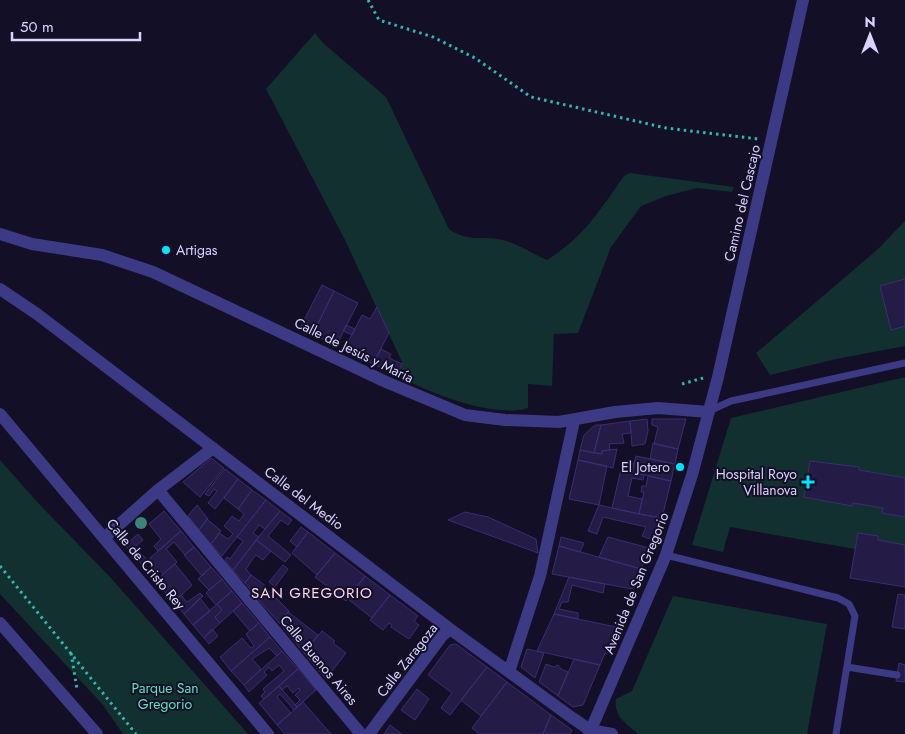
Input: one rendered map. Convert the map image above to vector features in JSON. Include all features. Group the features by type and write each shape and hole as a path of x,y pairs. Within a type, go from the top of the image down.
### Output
{"street":[{"name":"Camino del Cascajo","path":"708,412 718,378 803,0"},
{"name":"Calle de Jesús y María","path":"0,234 32,244 102,256 153,272 386,382 465,415 537,422 574,421 615,412 658,408 708,412"},
{"name":"Calle del Medio","path":"0,290 37,314 450,629 589,732"},
{"name":"Avenida de San Gregorio","path":"589,732 666,555 684,501 708,412"},
{"name":"Calle de Cristo Rey","path":"0,414 268,734"},
{"path":"509,672 540,576 574,421"},
{"path":"104,538 158,490 213,448"},
{"name":"Calle Buenos Aires","path":"158,490 362,734"},
{"path":"0,623 97,734"},
{"name":"Calle Zaragoza","path":"369,734 442,636 450,629"},
{"path":"589,732 612,734"}],"lane":[{"path":"708,412 731,401 905,363"},
{"path":"666,555 838,598 849,604 855,616 836,734"},
{"path":"847,667 897,675"}],"path":[{"path":"368,0 379,20 433,37 476,58 531,97 666,128 772,140"},
{"path":"682,384 707,377 718,378"},
{"path":"0,566 136,734"},
{"path":"71,653 82,716"}],"green space":[{"path":"315,33 323,43 386,97 449,229 463,236 503,240 547,260 572,242 599,212 624,176 630,173 734,187 732,192 697,188 666,196 641,206 611,247 578,333 554,334 552,386 528,384 528,408 497,410 479,407 442,396 396,375 402,362 345,240 266,89"},
{"path":"905,221 905,346 836,359 770,375 756,353 877,250"},
{"path":"905,377 905,478 859,470 859,467 810,461 804,497 852,506 853,503 883,508 883,513 905,517 905,545 878,540 878,536 858,533 855,549 730,527 723,552 692,545 731,418"},
{"name":"Parque San Gregorio","path":"0,460 40,505 111,578 248,734 123,734 103,705 0,594"},
{"path":"673,596 827,624 807,734 638,734 625,723 617,710 616,699 632,691"}],"building":[{"path":"905,279 905,326 891,330 880,286"},
{"path":"322,285 334,291 313,334 300,328"},
{"path":"334,291 358,303 336,346 313,334"},
{"path":"377,307 389,333 373,364 344,350 362,315 370,319"},
{"path":"346,325 355,329 352,335 343,331"},
{"path":"381,349 391,354 389,358 402,364 396,375 373,364"},
{"path":"647,419 648,431 645,444 632,446 630,421"},
{"path":"652,419 686,419 678,449 654,444 658,427 652,425"},
{"path":"630,421 631,433 622,434 624,443 609,444 610,450 602,451 602,454 594,453 601,425"},
{"path":"595,425 601,425 594,453 580,450 584,435"},
{"path":"653,443 678,449 675,464 650,459"},
{"path":"617,449 613,468 578,460 580,450 602,454 602,451"},
{"path":"636,456 675,464 671,481 632,472"},
{"path":"211,458 224,468 200,497 183,482"},
{"path":"578,460 607,466 599,505 569,499"},
{"path":"627,461 634,463 632,472 625,470"},
{"path":"810,461 859,467 859,470 905,478 905,517 882,513 883,508 853,503 852,506 804,497"},
{"path":"225,469 238,479 215,509 208,503 217,491 214,489 209,496 205,494"},
{"path":"621,469 644,475 643,480 632,478 628,496 642,499 639,514 612,508"},
{"path":"648,476 671,481 662,518 639,514 644,492 641,492 642,486 646,486"},
{"path":"238,479 252,490 238,509 224,498"},
{"path":"252,490 266,500 222,556 211,544 219,533 228,539 233,534 224,526 232,516 239,521 244,514 238,509"},
{"path":"266,500 280,511 265,529 259,525 253,533 259,537 233,570 225,560 227,557 230,559 243,541 237,537"},
{"path":"197,505 208,519 199,530 188,516"},
{"path":"599,505 662,518 653,540 642,536 646,527 603,517 597,534 588,531"},
{"path":"164,511 181,531 158,551 154,546 161,539 149,524"},
{"path":"280,511 292,520 288,525 281,520 268,536 291,555 285,562 256,540"},
{"path":"465,512 488,517 536,539 538,553 448,520"},
{"path":"207,519 221,531 211,544 199,530"},
{"path":"301,527 308,532 297,547 290,541"},
{"path":"181,531 194,547 185,555 174,542 166,549 177,562 163,574 159,569 156,572 150,558"},
{"path":"308,532 335,553 317,575 292,553"},
{"path":"858,533 878,536 878,540 905,545 905,587 850,578"},
{"path":"138,534 143,540 130,551 125,545"},
{"path":"561,537 584,543 580,552 559,546"},
{"path":"608,537 649,548 641,569 599,557"},
{"path":"256,540 271,551 263,560 256,555 246,569 251,575 245,583 233,570"},
{"path":"559,546 641,569 632,589 552,574"},
{"path":"194,547 211,567 202,576 184,555"},
{"path":"140,552 147,560 142,565 135,556"},
{"path":"335,553 365,576 346,601 315,577"},
{"path":"175,564 192,585 174,602 155,581"},
{"path":"283,565 288,569 275,587 269,582"},
{"path":"211,567 222,579 209,590 198,579"},
{"path":"251,575 266,586 257,598 245,583"},
{"path":"365,576 390,595 372,618 348,599"},
{"path":"569,577 605,584 603,593 572,585 568,602 562,602 559,609 578,613 578,619 554,614"},
{"path":"222,579 232,591 216,605 206,593"},
{"path":"265,587 289,611 279,623 257,598"},
{"path":"232,591 242,603 220,623 215,617 222,610 217,604"},
{"path":"200,593 203,596 184,614 174,602 181,595 187,602"},
{"path":"898,594 905,595 905,629 892,627"},
{"path":"390,595 418,616 414,621 419,625 409,639 391,627 392,625 389,623 383,630 370,620"},
{"path":"200,598 210,611 193,625 184,614"},
{"path":"242,603 259,623 250,631 233,611"},
{"path":"217,604 222,610 215,617 220,623 204,638 193,625"},
{"path":"288,612 318,635 304,653 279,623"},
{"path":"554,614 616,627 600,665 537,651"},
{"path":"259,623 270,637 231,671 220,657 242,638 251,648 254,646 246,634"},
{"path":"212,629 218,636 209,644 204,638"},
{"path":"322,631 346,653 326,679 304,653"},
{"path":"270,637 282,651 277,656 269,648 252,659 261,669 244,685 231,671"},
{"path":"456,644 487,667 450,715 441,708 452,693 428,675 450,645"},
{"path":"527,649 544,653 535,678 521,667"},
{"path":"282,651 298,669 264,699 261,696 265,692 263,689 284,671 279,665 272,671 269,667 264,672 267,675 249,692 244,685"},
{"path":"574,659 600,665 583,705 573,707 558,696"},
{"path":"899,663 905,665 905,682 896,681"},
{"path":"546,664 554,667 558,665 561,669 568,672 558,696 539,682"},
{"path":"487,667 507,682 481,716 461,700"},
{"path":"298,669 316,690 297,707 295,705 300,700 295,695 300,690 299,688 293,693 287,686 282,690 279,686"},
{"path":"507,682 551,715 543,734 479,734 472,728"},
{"path":"279,686 297,707 294,710 280,694 277,697 291,713 277,725 259,703"},
{"path":"417,689 429,699 415,720 401,710"},
{"path":"303,702 331,734 285,734 277,725"},
{"path":"551,715 572,730 570,734 543,734"},
{"path":"390,725 402,734 384,734"}],"place":[{"name":"Artigas","path":"166,250"},
{"name":"El Jotero","path":"680,467"},
{"name":"Hospital Royo Villanova","path":"808,482"}],"district":[{"name":"SAN GREGORIO","path":"312,593"}]}
